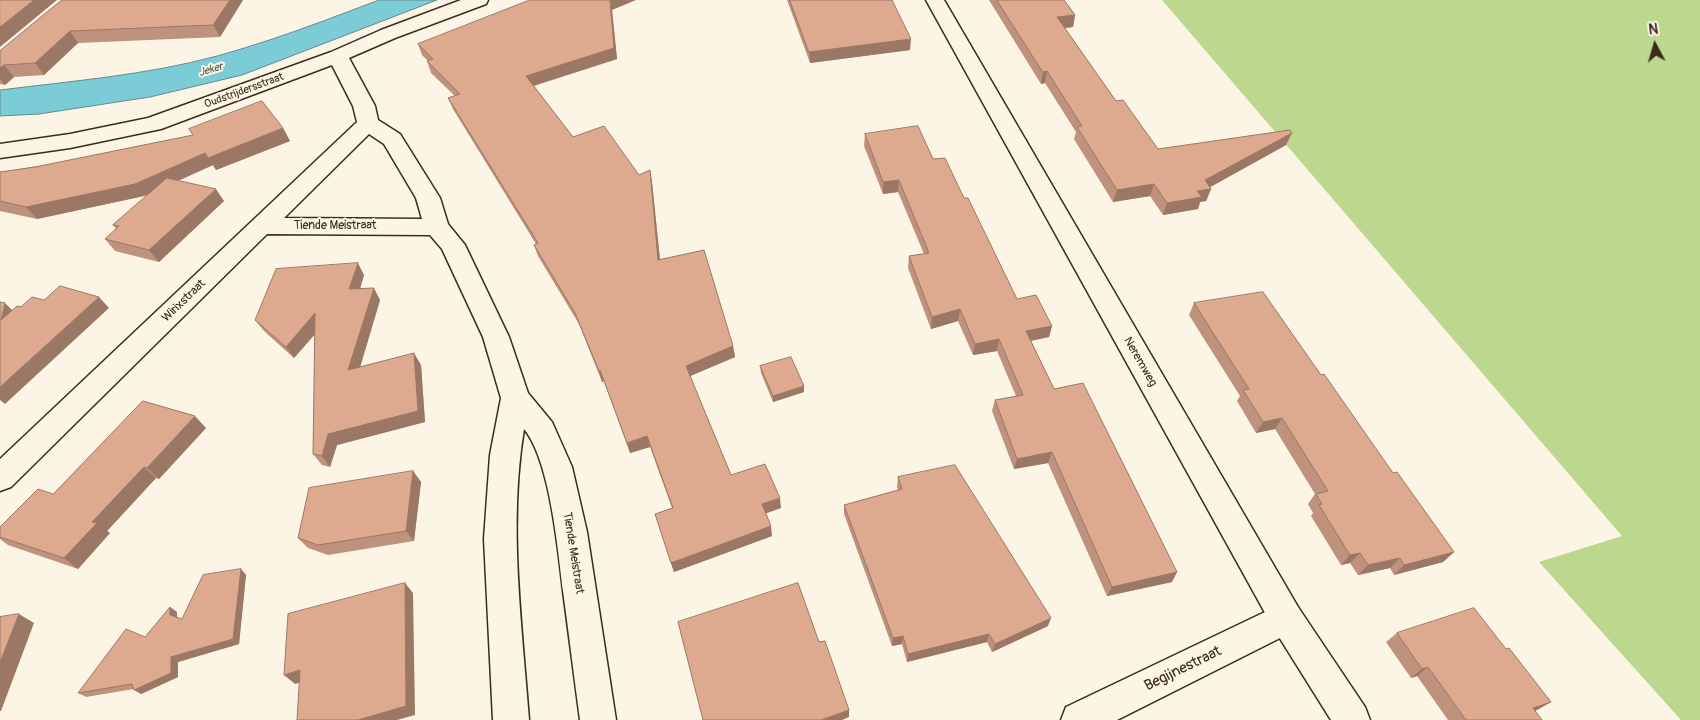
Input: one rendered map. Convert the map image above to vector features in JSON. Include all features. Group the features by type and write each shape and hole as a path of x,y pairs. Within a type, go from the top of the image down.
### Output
{"street":[{"name":"Oudstrijdersstraat","path":"0,151 70,141 153,124 338,56 388,34 479,0"},
{"name":"Neremweg","path":"935,0 1286,618 1352,720"},
{"path":"338,56 364,106 368,123"},
{"name":"Wirixstraat","path":"0,478 368,123"},
{"name":"Tiende Meistraat","path":"368,123 392,138 428,198 437,227 453,245 496,337 515,398 542,430 557,467 571,532 598,720"},
{"name":"Tiende Meistraat","path":"263,226 437,227"},
{"name":"Tiende Meistraat","path":"511,720 500,539 505,455 515,398"},
{"name":"Begijnestraat","path":"1079,720 1286,618"}],"green space":[{"path":"1162,0 1700,0 1700,720 1681,720 1539,562 1622,536"}],"water":[{"name":"Jeker","path":"379,0 437,0 242,75 150,97 39,114 0,116 0,90 109,77 191,63 258,44"}],"building":[{"path":"0,0 34,0 0,27"},
{"path":"62,0 230,0 213,25 70,31 35,63 4,65 0,68 0,51"},
{"path":"530,0 610,0 614,48 526,76 573,137 604,126 639,175 650,170 658,260 704,250 733,346 686,366 731,475 765,464 780,498 762,504 771,526 671,563 655,514 673,508 647,436 627,443 600,370 575,313 534,245 538,243 448,98 460,94 427,61 433,59 418,44"},
{"path":"790,0 892,0 911,39 809,52"},
{"path":"997,0 1064,0 1075,15 1057,17 1116,101 1123,100 1158,149 1290,130 1292,133 1205,180 1211,189 1197,191 1202,197 1167,203 1154,184 1117,190 1077,127 1082,126 1047,71 1043,72"},
{"path":"262,101 283,128 208,158 205,153 135,184 26,207 0,201 0,172 35,167 193,135 189,129"},
{"path":"918,126 933,159 945,158 964,198 968,198 1017,299 1036,295 1052,326 1026,331 1054,389 1083,383 1177,572 1112,587 1052,452 1017,459 995,400 1023,395 999,339 975,344 960,309 932,317 909,256 929,253 899,180 883,182 865,134"},
{"path":"167,178 216,189 149,250 105,239 119,226 113,225"},
{"path":"358,263 349,289 374,288 348,370 414,353 418,411 328,434 322,456 313,454 315,313 286,347 255,320 276,269"},
{"path":"60,286 99,297 0,387 0,302 5,303 1,320 17,306 21,307 32,297 44,300"},
{"path":"1263,292 1321,375 1324,374 1393,473 1397,472 1454,552 1404,565 1400,558 1368,565 1360,553 1350,555 1319,505 1322,504 1316,494 1328,491 1282,418 1263,422 1243,390 1249,389 1194,303"},
{"path":"791,357 804,386 773,396 760,366"},
{"path":"143,401 195,416 147,468 144,467 92,522 97,523 64,558 0,537 0,527 38,489 53,494"},
{"path":"955,465 1051,618 995,644 989,634 908,654 903,636 893,638 844,505 902,489 898,477"},
{"path":"413,471 406,531 318,545 298,538 309,488"},
{"path":"241,569 233,639 171,657 171,673 134,690 132,684 78,693 126,629 145,637 170,607 170,615 182,619 203,575"},
{"path":"405,583 406,706 358,720 297,720 300,670 284,675 288,614"},
{"path":"798,583 819,642 825,641 849,710 821,720 703,720 678,622"},
{"path":"1474,608 1506,649 1509,648 1551,702 1533,708 1542,720 1466,720 1428,667 1422,669 1397,633"},
{"path":"19,614 0,662 0,617"}]}
